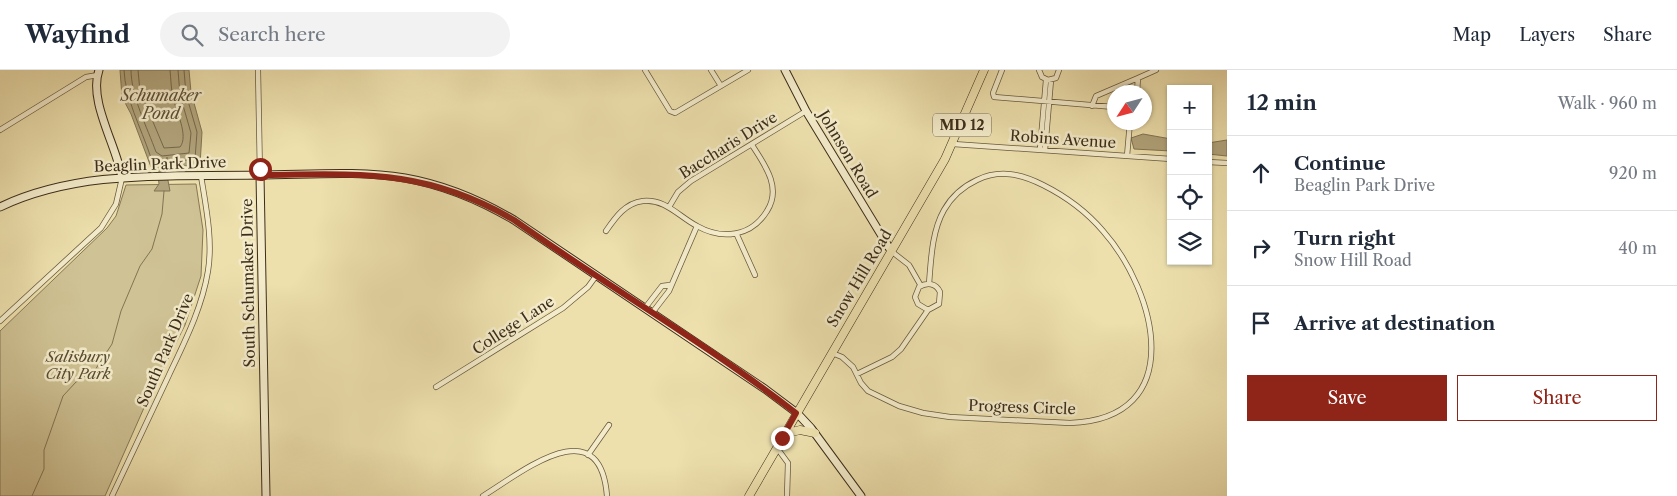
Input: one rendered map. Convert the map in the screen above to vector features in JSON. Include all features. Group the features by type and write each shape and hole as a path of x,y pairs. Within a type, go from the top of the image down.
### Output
{"main road":[{"name":"Johnson Road","path":"784,70 806,111 891,252"},
{"name":"Snow Hill Road","path":"749,496 953,144 984,70"},
{"path":"98,73 100,105 120,163 122,178"},
{"name":"South Schumaker Drive","path":"260,175 266,496"},
{"name":"Beaglin Park Drive","path":"0,206 61,185 122,178 376,175 405,178 442,187 498,210 765,388 796,413 815,433 861,496"},
{"path":"784,434 800,430 815,433"}],"street":[{"name":"South Schumaker Drive","path":"258,70 260,175"},
{"path":"645,70 672,112 678,112 748,70"},
{"path":"711,70 721,86"},
{"path":"1002,70 993,93 994,97 1107,107"},
{"path":"1039,70 1048,80 1043,150"},
{"path":"1048,80 1056,78 1059,70"},
{"path":"1092,106 1096,96 1156,70"},
{"path":"0,130 86,77 98,73"},
{"path":"1138,78 1138,85"},
{"name":"Baccharis Drive","path":"669,207 678,192 691,181 806,111"},
{"path":"1127,156 1129,130"},
{"name":"Robins Avenue","path":"953,144 1167,159"},
{"path":"606,231 618,213 641,201 649,201 669,207 697,226 713,233 737,235 758,223 772,201 772,182 752,145"},
{"path":"1212,162 1227,163"},
{"name":"Progress Circle","path":"832,353 847,361 857,374 860,383 868,391 899,406 923,413 950,417 1070,423 1087,421 1115,412 1133,399 1149,374 1150,331 1144,305 1129,269 1107,236 1081,208 1035,181 1009,173 997,174 980,178 959,191 940,219 935,237 929,284"},
{"name":"South Park Drive","path":"112,496 190,331 200,303 208,271 209,254 208,223 201,176"},
{"path":"0,321 101,228 113,209 122,178"},
{"path":"652,313 669,291 670,285 680,267 688,241 697,226"},
{"path":"737,235 755,276"},
{"path":"891,252 909,265 921,286"},
{"name":"College Lane","path":"436,387 563,308 588,287 596,276"},
{"path":"857,374 892,357 901,349 928,310 939,304 941,296 936,286 929,284 921,286 916,293 916,301 921,307 928,310"},
{"path":"645,308 662,286 670,285"},
{"path":"588,455 609,425"},
{"path":"777,448 788,463 787,496"},
{"path":"483,496 556,453 572,451 588,455 595,459 602,467 606,477 607,496"}],"green space":[{"name":"Salisbury City Park","path":"196,184 203,230 201,276 185,325 147,401 105,496 0,496 0,331 107,228 116,216 126,185"}],"water":[{"name":"Schumaker Pond","path":"120,70 189,70 191,92 202,132 200,165 168,167 167,157 166,170 170,191 154,191 159,184 156,157 155,166 151,167 131,114 122,97"},
{"path":"1143,134 1167,138 1167,151 1134,149 1131,138"},
{"path":"1227,140 1227,156 1212,154 1212,142"}],"waterway":[{"path":"32,496 44,469 44,450 63,396 76,382 95,370 112,344 121,311 140,266 152,249 162,214 164,191"}],"route":[{"path":"260,169 260,175 337,174 405,178 457,192 485,204 514,220 765,388 796,413 782,438"}]}
